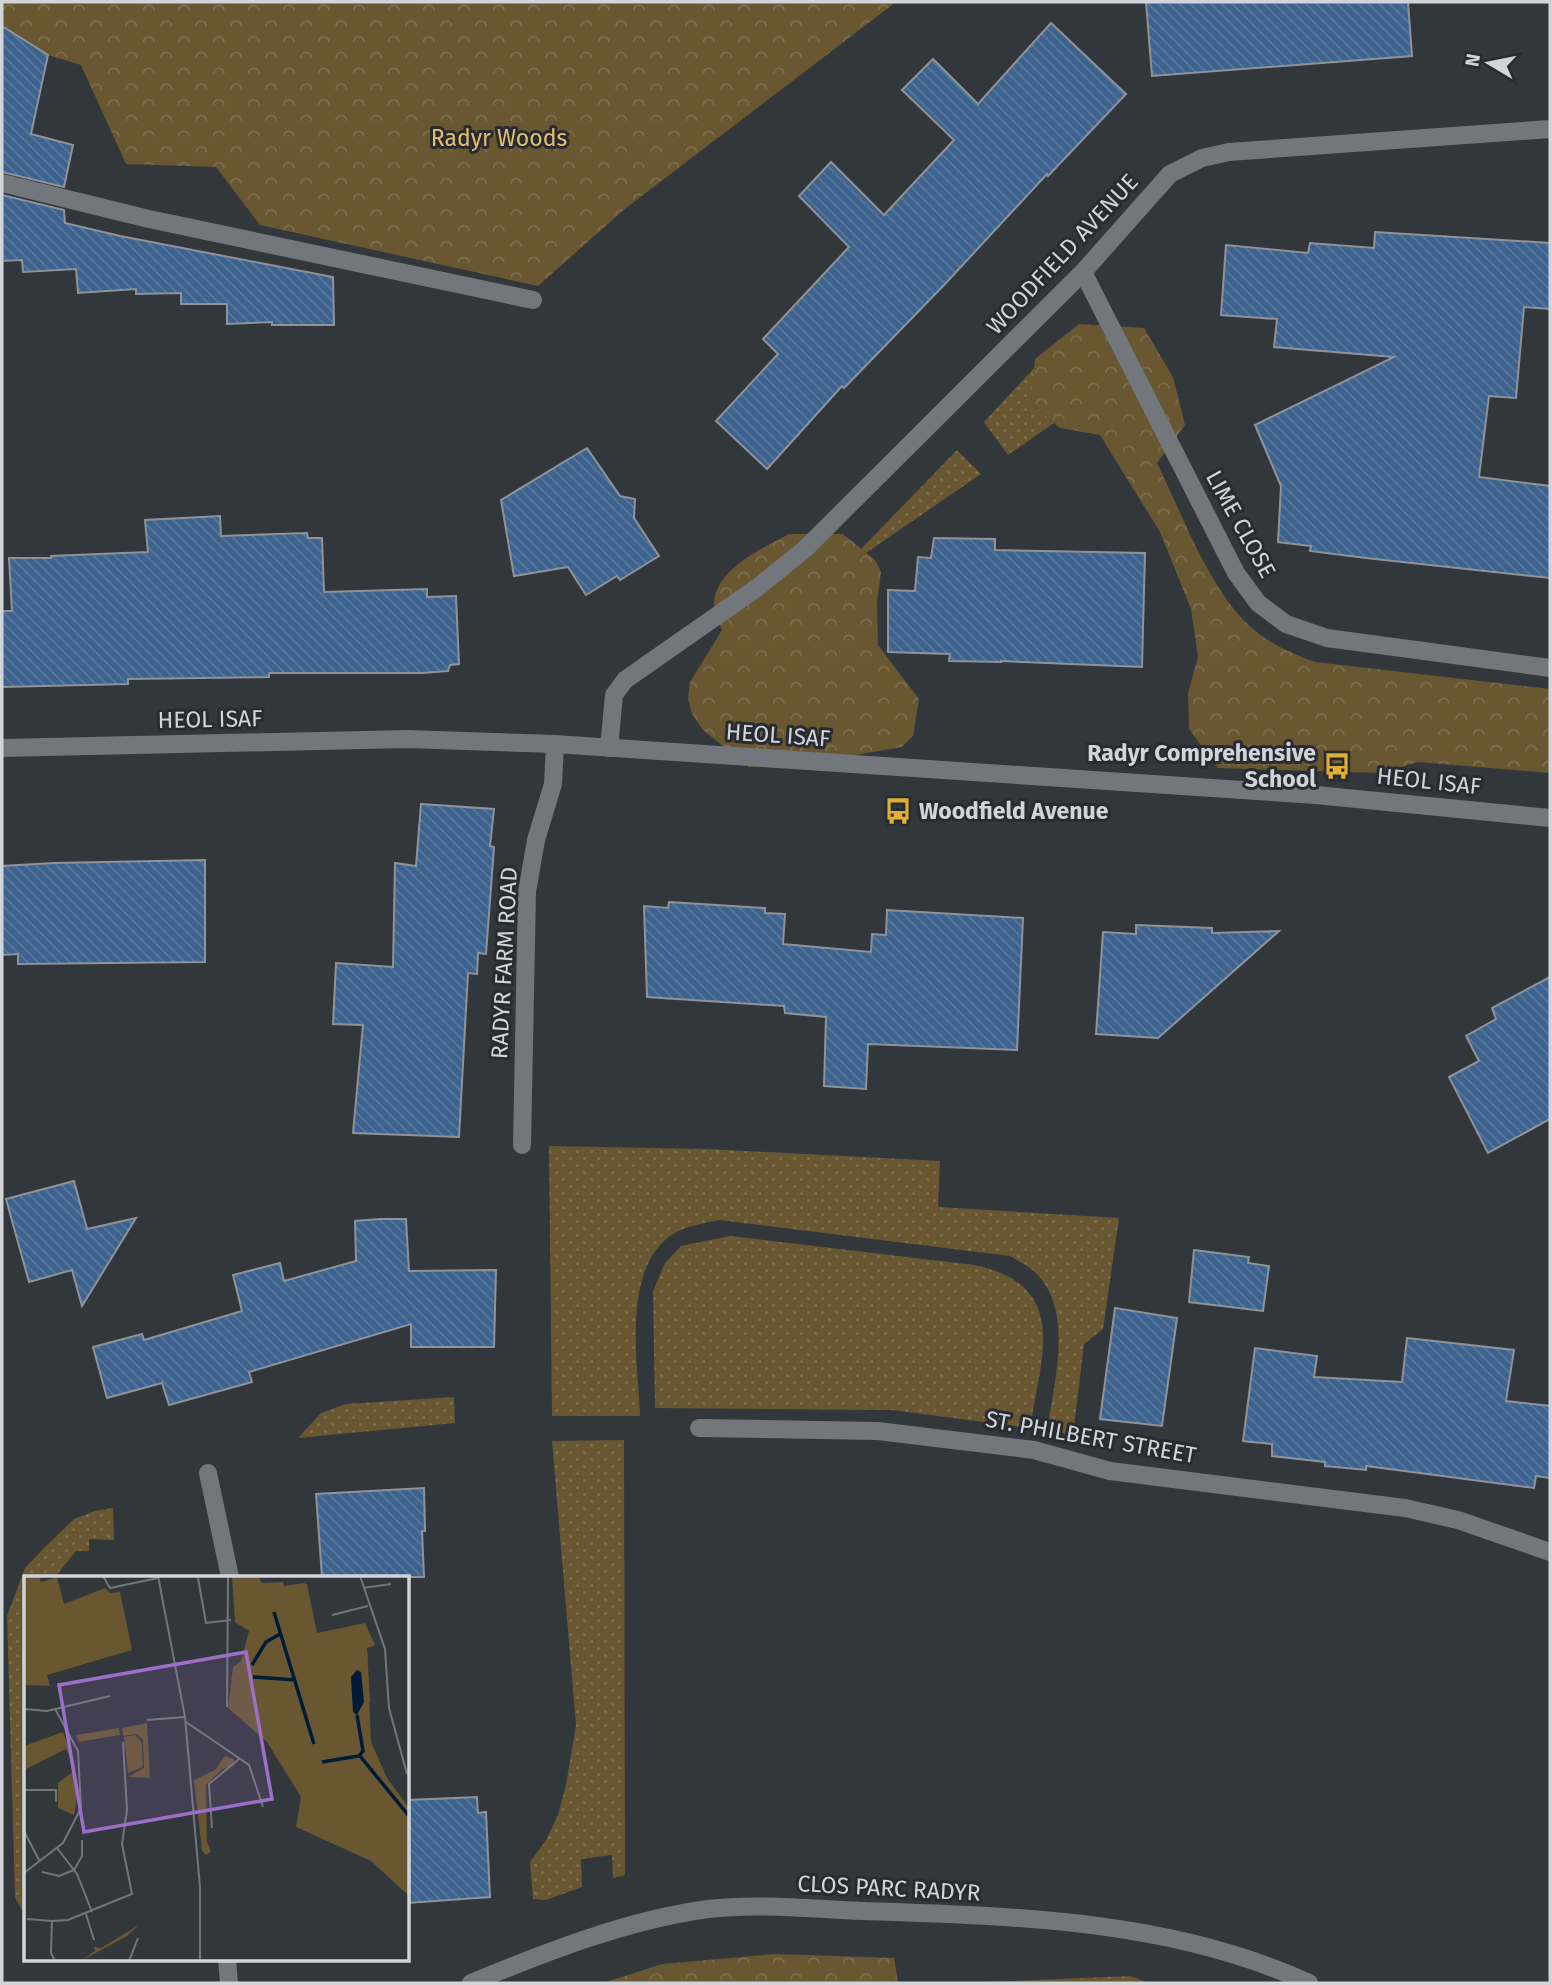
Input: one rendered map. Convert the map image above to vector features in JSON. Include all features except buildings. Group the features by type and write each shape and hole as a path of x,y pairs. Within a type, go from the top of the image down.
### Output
{"street":[{"name":"WOODFIELD AVENUE","path":"609,748 614,695 625,680 758,587 805,549 1083,272 1170,174 1202,158 1229,152 1550,129"},
{"path":"2,183 149,219 533,300"},
{"name":"LIME CLOSE","path":"1083,272 1236,573 1258,603 1286,624 1326,638 1550,668"},
{"name":"HEOL ISAF","path":"2,748 407,739 555,744 1316,795 1550,818"},
{"name":"RADYR FARM ROAD","path":"522,1145 527,892 536,840 553,784 555,744"},
{"name":"ST. PHILBERT STREET","path":"699,1428 878,1431 1034,1450 1110,1471 1405,1508 1458,1520 1550,1552"},
{"path":"208,1473 230,1576"},
{"name":"CLOS PARC RADYR","path":"471,1983 560,1948 651,1920 709,1909 752,1907 903,1912 1140,1931 1219,1950 1309,1983"},
{"path":"226,1960 229,1983"}],"green space":[{"name":"Radyr Woods","path":"2,2 896,2 626,208 538,286 260,225 216,167 126,164 81,65 48,55 2,26"},
{"path":"1079,324 1144,328 1173,377 1185,425 1157,463 1212,577 1241,617 1271,642 1315,662 1550,689 1550,773 1418,762 1381,773 1218,768 1189,729 1188,693 1198,657 1191,609 1160,532 1100,435 1060,428 1031,403 1035,359"},
{"path":"1035,367 1031,403 1054,423 1008,455 984,422"},
{"path":"957,450 981,474 866,553 861,549"},
{"path":"789,534 843,534 875,560 881,572 877,602 878,645 919,699 913,736 902,747 787,767 749,767 703,730 692,714 688,699 690,682 722,630 714,606 717,591 723,580 742,561"},
{"path":"549,1146 708,1149 940,1161 938,1207 1119,1218 1103,1329 1084,1344 1073,1435 1047,1430 1057,1370 1058,1328 1055,1308 1048,1290 1037,1274 1021,1262 1010,1256 719,1220 673,1234 657,1249 646,1269 639,1292 636,1318 640,1416 552,1416"},
{"path":"730,1236 974,1265 1005,1275 1025,1289 1037,1306 1042,1327 1043,1350 1030,1428 892,1410 655,1408 653,1291 665,1263 681,1246"},
{"path":"454,1397 455,1423 298,1438 321,1413 346,1404"},
{"path":"624,1440 625,1875 613,1878 612,1855 581,1859 582,1887 546,1900 533,1899 530,1862 545,1842 558,1815 576,1725 552,1441"},
{"path":"113,1508 114,1540 89,1539 89,1551 76,1551 56,1576 24,1576 24,1914 15,1897 7,1616 25,1568 74,1519"},
{"path":"774,1954 894,1958 898,1983 603,1983 662,1964"},
{"path":"1130,1976 1149,1983 963,1983"}],"place":[{"name":"Radyr Comprehensive School","path":"1337,766"},
{"name":"Woodfield Avenue","path":"898,811"}]}
